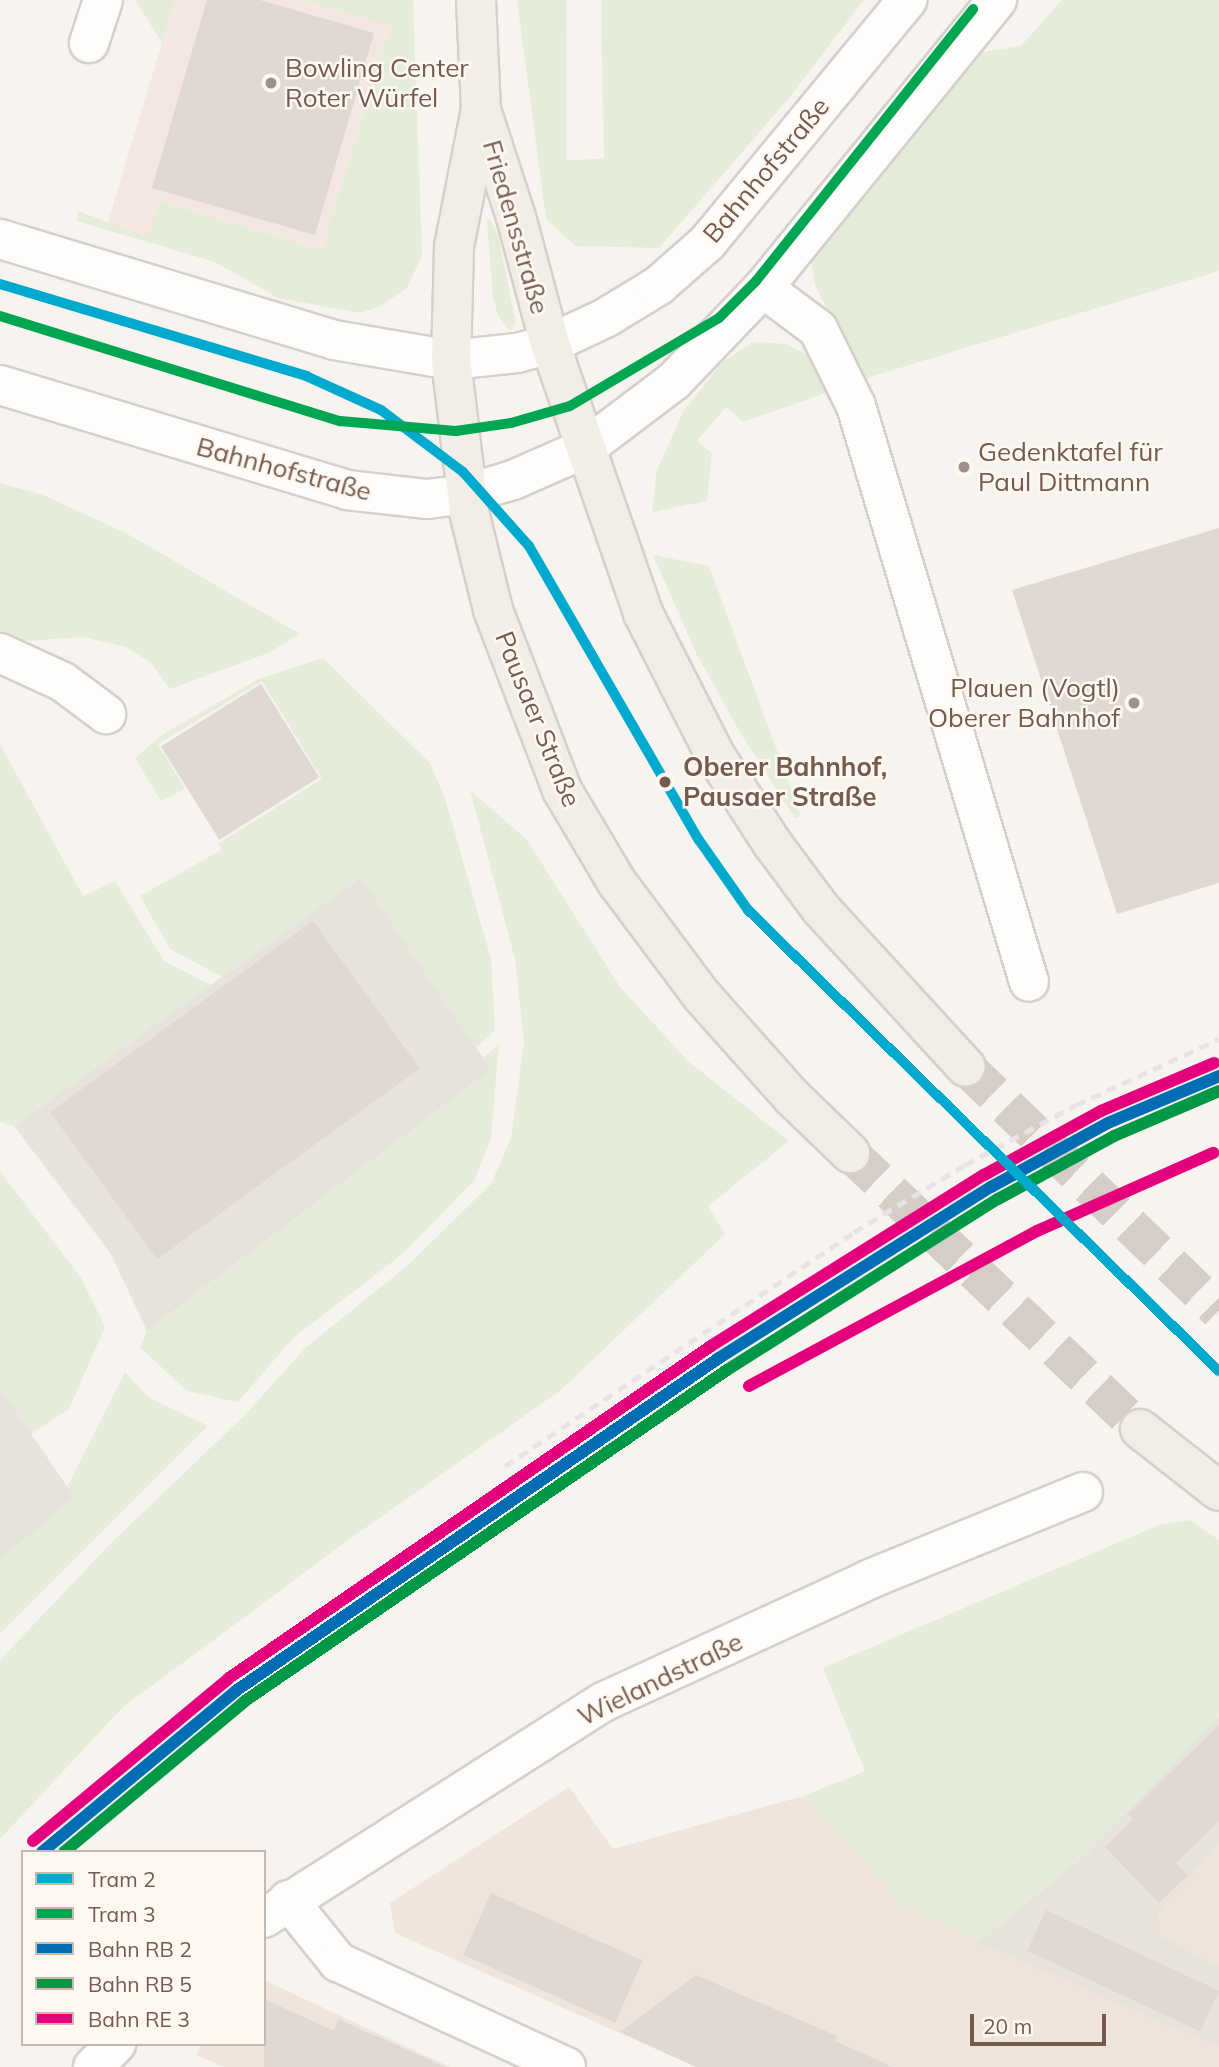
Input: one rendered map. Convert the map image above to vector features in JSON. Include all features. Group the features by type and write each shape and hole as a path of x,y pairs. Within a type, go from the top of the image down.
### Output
{"main road":[{"name":"Friedensstraße","path":"451,360 454,247 481,110 476,0"},
{"name":"Friedensstraße","path":"481,110 516,217 550,344"},
{"path":"550,344 584,449 643,613 715,755 772,843 821,909 966,1067"},
{"name":"Pausaer Straße","path":"451,360 466,494 493,610 562,790 616,881 702,996 792,1097 850,1153"},
{"path":"1140,1429 1219,1491"}],"street":[{"path":"89,43 103,0"},
{"name":"Bahnhofstraße","path":"0,239 334,340 451,360 550,344 658,286 706,243 907,0"},
{"name":"Bahnhofstraße","path":"0,385 347,490 399,499 466,494 513,480 584,449 674,381 763,288 997,0"},
{"path":"763,288 818,329 856,406 1029,982"},
{"path":"0,653 62,682 106,714"},
{"name":"Wielandstraße","path":"276,1909 603,1702 870,1579 1083,1492"},
{"path":"276,1909 338,1962 566,2067"},
{"path":"93,2067 114,2046"}],"shaded area":[{"name":"Bowling Center Roter Würfel","path":"175,0 305,0 390,25 322,250 159,201 148,237 107,225"},
{"path":"361,877 491,1070 147,1331 111,1254 14,1126"},
{"path":"0,1388 75,1498 0,1560"},
{"path":"1219,1716 1219,1843 1158,1913 1160,1936 1219,1966 1219,2047 979,1942 1084,1856"},
{"path":"569,1787 613,1849 803,1796 902,1904 1219,2047 1219,2067 696,2067 395,1933 390,1903"},
{"path":"1219,1843 1219,1966 1159,1936 1158,1912"},
{"path":"266,1981 450,2067 224,2067 196,2055 201,2046 266,2046"}],"green space":[{"path":"135,0 175,0 162,43"},
{"path":"305,0 413,0 422,255 407,288 381,306 360,313 278,298 215,262 77,221 78,211 148,237 159,201 322,250 390,26"},
{"path":"517,0 566,0 567,160 604,159 601,0 864,0 790,97 659,248 575,246 546,219"},
{"path":"1062,0 1219,0 1219,271 863,379 815,285 811,261 822,240 976,53 1021,46"},
{"path":"487,220 491,220 498,235 516,323 510,331 498,316 493,297"},
{"path":"753,342 787,344 811,357 823,373 826,393 743,422 726,407 697,441 712,453 707,501 652,512 657,470 684,410 724,361"},
{"path":"0,483 43,495 126,533 300,634 268,653 170,689 151,663 126,647 82,637 28,641 0,637"},
{"path":"653,555 709,566 801,816 795,818 741,734 697,655"},
{"path":"323,658 430,763 445,798 491,959 495,1030 476,1048 361,877 222,977 170,949 140,896 221,850 219,843 322,779 262,681 158,744 185,789 161,801 135,758 162,735 258,679"},
{"path":"0,744 83,896 115,881 164,961 211,985 14,1126 0,1122"},
{"path":"470,790 527,840 620,987 689,1062 789,1141 708,1206 725,1234 561,1390 344,1543 122,1708 0,1839 0,1660 112,1542 246,1414 305,1348 407,1266 491,1184 511,1138 524,1043 515,959"},
{"path":"499,1044 491,1139 474,1181 401,1255 293,1338 238,1402 187,1391 140,1347 147,1331 491,1070 483,1058"},
{"path":"0,1171 81,1278 105,1327 69,1409 31,1434 0,1388"},
{"path":"125,1372 148,1397 208,1426 0,1634 0,1560 74,1498 67,1487"},
{"path":"1190,1520 1219,1540 1219,1716 1084,1856 979,1942 902,1904 803,1796 865,1771 823,1668 1159,1525"}],"building":[{"name":"Bowling Center Roter Würfel","path":"207,0 260,0 374,33 315,235 152,188"},
{"name":"Plauen (Vogtl) Oberer Bahnhof","path":"1219,528 1219,883 1117,914 1012,590"},
{"path":"261,684 319,777 219,840 161,747"},
{"path":"313,921 420,1068 157,1259 50,1112"},
{"path":"1219,1725 1219,1821 1176,1863 1188,1875 1159,1903 1105,1847 1133,1819 1128,1814"},
{"path":"491,1893 643,1961 615,2023 463,1955"},
{"path":"1046,1910 1219,1991 1200,2032 1027,1951"},
{"path":"696,1975 837,2036 835,2041 893,2067 696,2067 620,2032"},
{"path":"266,2000 334,2031 338,2019 446,2067 264,2067"}],"tunnel":[{"path":"966,1067 1219,1311"},
{"path":"850,1153 1140,1429"}],"railway":[{"path":"505,1466 854,1232 965,1165 1076,1105 1219,1039"}],"tram line":[{"name":"3","path":"0,316 340,421 456,431 511,423 570,406 719,318 756,281 973,9"},
{"name":"2","path":"0,284 306,376 381,410 463,472 529,546 699,840 748,910 1219,1371"}],"transit line":[{"path":"33,1841 229,1678 711,1346 984,1175 1101,1111 1214,1063"},
{"path":"44,1850 237,1690 719,1358 991,1187 1108,1123 1219,1076"},
{"path":"66,1850 245,1701 727,1370 998,1199 1114,1136 1219,1091"},
{"path":"749,1386 1037,1231 1213,1153"}],"place":[{"name":"Bowling Center Roter Würfel","path":"271,83"},
{"name":"Gedenktafel für Paul Dittmann","path":"964,467"},
{"name":"Plauen (Vogtl) Oberer Bahnhof","path":"1134,703"},
{"name":"Oberer Bahnhof, Pausaer Straße","path":"665,782"}]}
